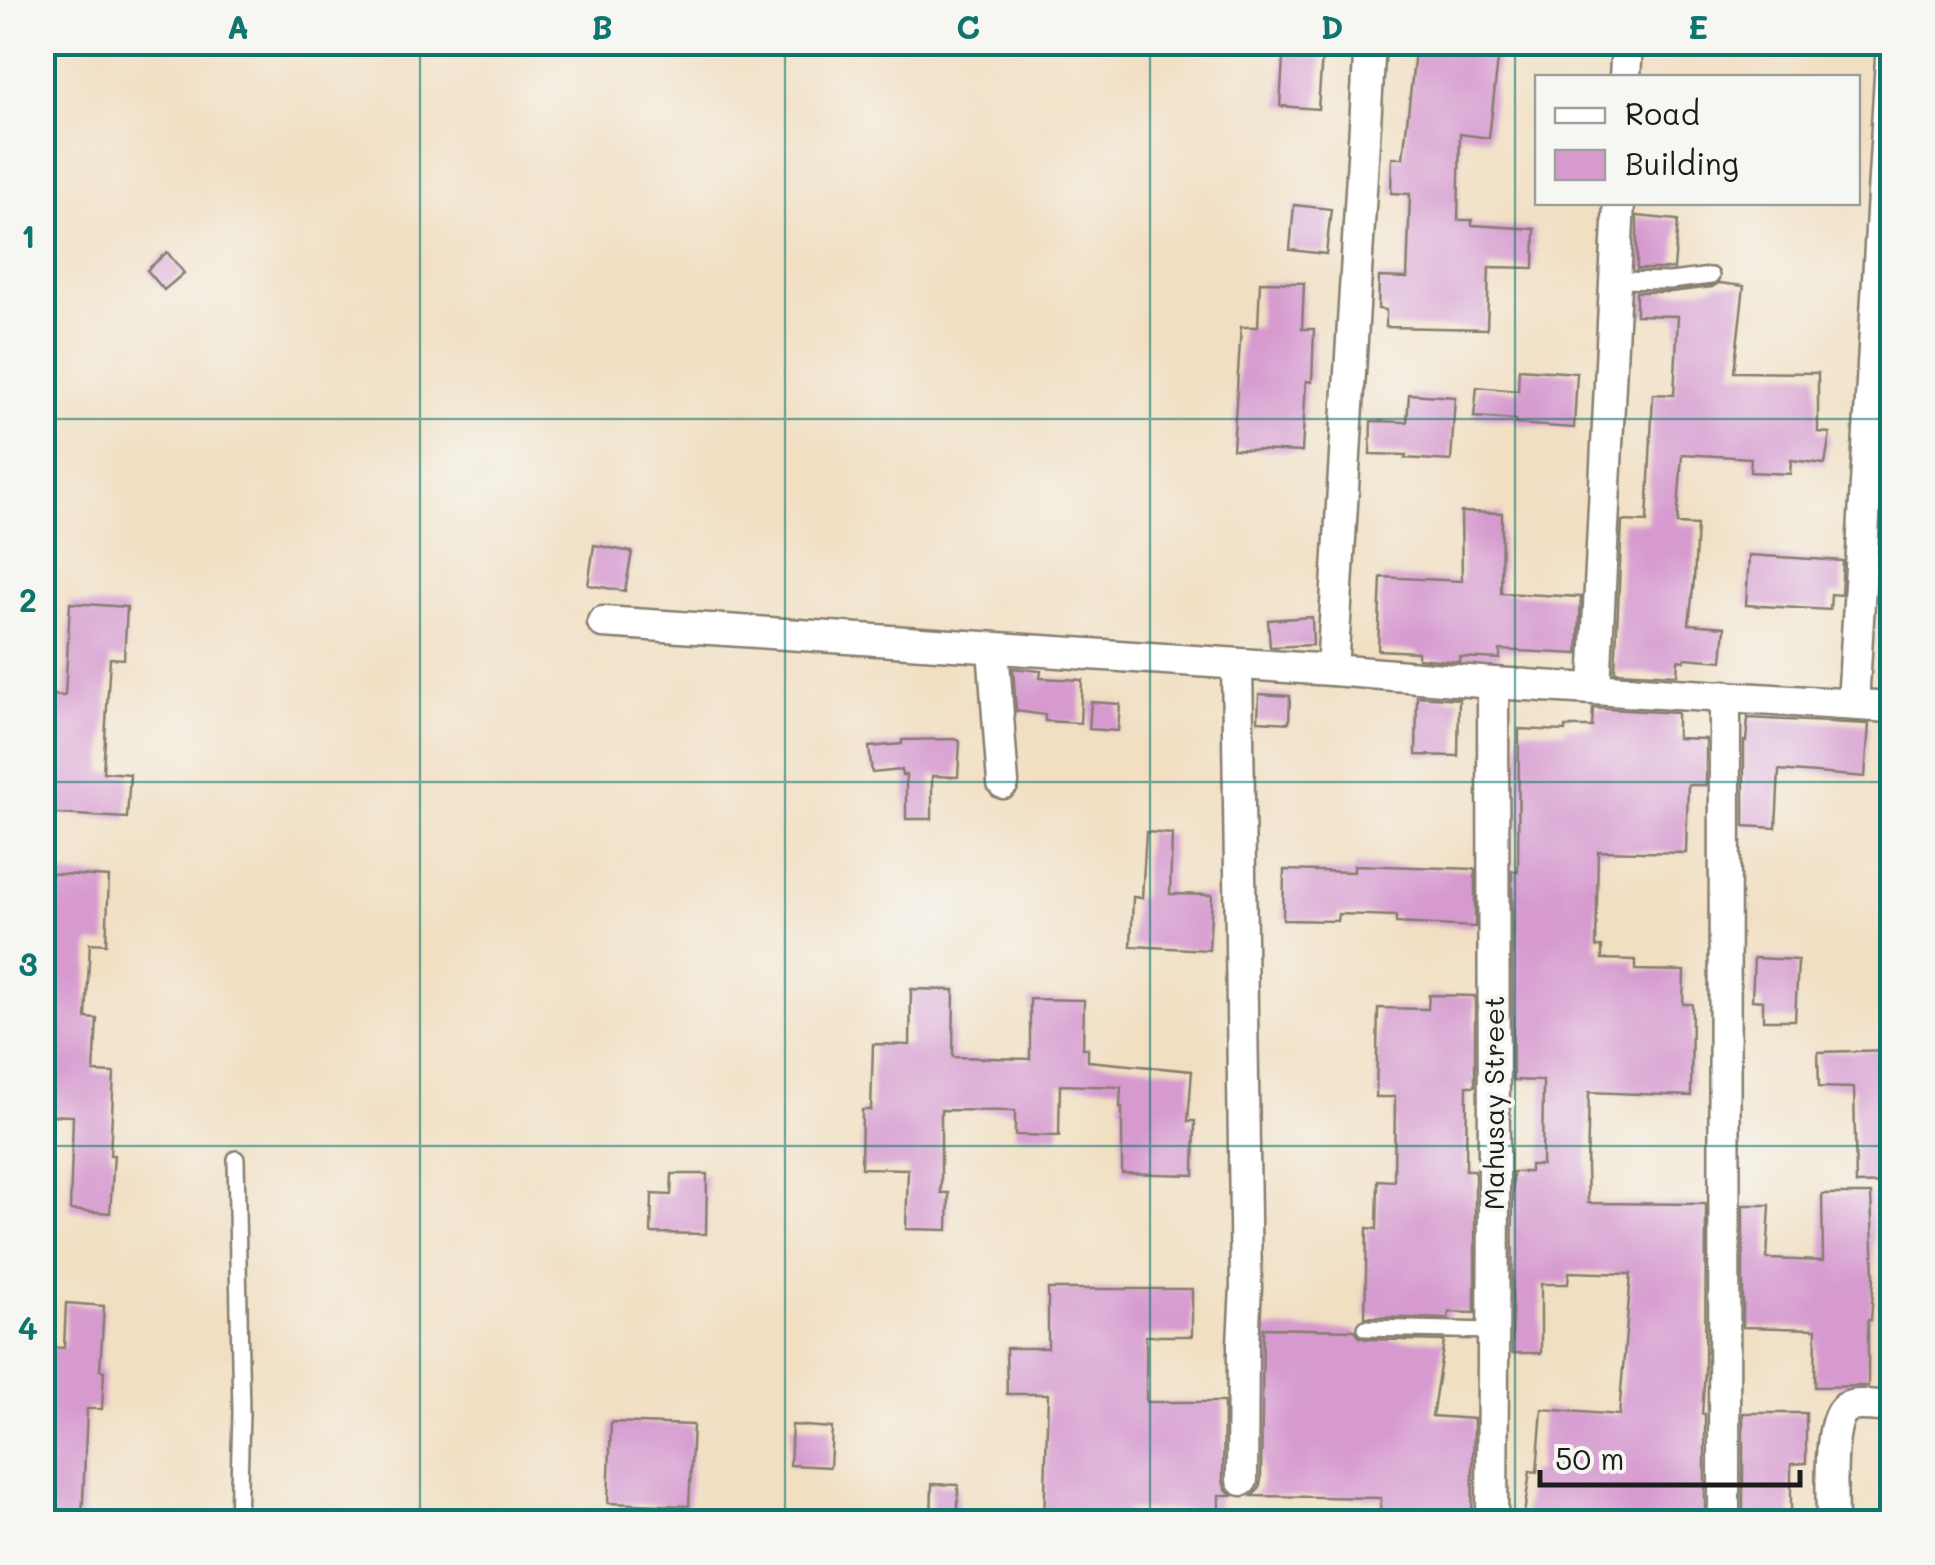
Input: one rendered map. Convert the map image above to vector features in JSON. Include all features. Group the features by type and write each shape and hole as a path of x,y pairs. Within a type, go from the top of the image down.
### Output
{"street":[{"path":"1332,670 1370,42"},
{"path":"1625,75 1627,42"},
{"path":"1853,704 1892,42"},
{"path":"1594,688 1619,205"},
{"path":"603,622 1892,707"},
{"path":"992,648 1003,782"},
{"path":"1236,664 1246,1287 1242,1480"},
{"name":"Mahusay Street","path":"1492,683 1492,1522"},
{"path":"1724,1522 1725,696"},
{"path":"1832,1522 1834,1438 1841,1412 1849,1406 1892,1407"}],"lane":[{"path":"1615,280 1670,281 1711,276"},
{"path":"236,1159 241,1414 238,1522"},
{"path":"1366,1328 1493,1331"}],"building":[{"path":"1284,42 1323,42 1318,109 1280,106"},
{"path":"1416,42 1500,42 1489,138 1460,134 1458,220 1472,220 1472,225 1535,229 1534,268 1489,267 1487,329 1386,327 1386,310 1378,309 1379,277 1407,278 1410,194 1391,193 1392,158 1403,158"},
{"path":"1294,205 1331,209 1326,254 1290,250"},
{"path":"1637,216 1678,220 1674,269 1637,269"},
{"path":"167,252 184,273 164,290 147,270"},
{"path":"1260,282 1304,283 1302,329 1314,329 1312,382 1306,381 1302,452 1233,449 1241,327 1258,327"},
{"path":"1719,283 1744,286 1734,372 1818,373 1818,432 1830,433 1825,464 1791,460 1790,474 1750,472 1751,458 1682,454 1677,524 1697,525 1689,624 1725,627 1722,661 1678,660 1677,675 1615,672 1622,521 1647,522 1653,394 1674,395 1678,316 1636,315 1636,292 1671,292"},
{"path":"1519,369 1577,373 1574,428 1474,417 1477,387 1518,391"},
{"path":"1409,394 1455,397 1451,461 1370,454 1371,421 1407,422"},
{"path":"1461,512 1502,513 1501,593 1581,597 1578,654 1500,650 1500,659 1460,657 1460,662 1418,658 1418,652 1378,650 1381,577 1462,581"},
{"path":"594,545 632,552 625,591 588,585"},
{"path":"1749,555 1843,561 1841,595 1831,594 1830,610 1746,605"},
{"path":"70,603 127,607 124,659 110,658 103,772 130,774 127,818 42,813 48,695 65,696"},
{"path":"1312,617 1313,645 1270,647 1268,620"},
{"path":"1013,668 1041,671 1040,678 1082,680 1080,723 1045,721 1045,715 1016,711"},
{"path":"1259,694 1290,696 1289,723 1258,721"},
{"path":"1417,696 1459,699 1458,756 1416,755"},
{"path":"1091,702 1120,704 1118,731 1089,729"},
{"path":"1593,708 1677,713 1677,738 1706,739 1706,785 1688,785 1686,853 1598,851 1596,947 1602,947 1602,959 1635,960 1635,970 1684,971 1683,1004 1692,1004 1691,1096 1589,1092 1587,1167 1588,1203 1706,1204 1702,1414 1705,1522 1523,1522 1530,1471 1537,1472 1542,1409 1619,1415 1631,1274 1569,1272 1568,1284 1541,1284 1541,1353 1512,1353 1513,1172 1530,1172 1530,1165 1542,1165 1543,1081 1513,1080 1512,871 1518,872 1519,729 1565,731 1565,727 1592,727"},
{"path":"1748,718 1869,724 1865,777 1779,770 1776,828 1744,826 1744,741"},
{"path":"957,739 958,777 932,776 932,819 906,819 906,775 902,775 902,770 872,773 869,747 902,744 902,740"},
{"path":"1146,832 1172,834 1170,894 1212,895 1209,950 1131,946 1133,897 1142,898"},
{"path":"1354,865 1475,869 1475,927 1396,923 1396,916 1338,914 1337,921 1283,920 1284,870 1354,872"},
{"path":"45,873 109,877 106,944 90,943 86,1018 97,1019 94,1072 114,1073 110,1213 70,1210 73,1116 42,1115"},
{"path":"1754,958 1798,960 1795,1020 1763,1020 1763,1001 1752,1000"},
{"path":"911,989 954,990 953,1057 1030,1059 1030,999 1084,1000 1083,1048 1088,1048 1088,1061 1192,1071 1188,1121 1195,1121 1194,1175 1122,1173 1121,1087 1060,1085 1059,1136 1015,1135 1015,1111 941,1110 941,1193 949,1193 948,1230 906,1229 908,1169 861,1168 862,1110 871,1110 873,1044 910,1045"},
{"path":"1429,995 1475,996 1475,1086 1467,1086 1466,1170 1475,1170 1475,1313 1449,1312 1448,1319 1365,1317 1367,1228 1377,1229 1378,1180 1394,1181 1395,1097 1376,1097 1378,1008 1428,1009"},
{"path":"1892,1050 1892,1183 1856,1184 1854,1088 1819,1087 1818,1052"},
{"path":"672,1174 707,1174 706,1234 651,1233 652,1194 671,1195"},
{"path":"1822,1194 1871,1194 1874,1276 1868,1320 1868,1386 1815,1387 1816,1329 1743,1327 1743,1205 1770,1205 1767,1259 1823,1261"},
{"path":"1048,1289 1192,1289 1192,1336 1146,1336 1146,1402 1224,1402 1223,1480 1232,1495 1219,1495 1219,1511 1126,1510 1126,1522 1044,1522 1048,1394 1007,1394 1006,1348 1048,1348"},
{"path":"66,1303 104,1306 102,1409 87,1409 82,1522 42,1522 42,1347 64,1348"},
{"path":"1263,1328 1355,1330 1366,1339 1444,1341 1432,1416 1474,1419 1472,1522 1380,1522 1381,1498 1252,1496 1261,1480"},
{"path":"1743,1413 1806,1413 1806,1463 1791,1464 1791,1522 1743,1522"},
{"path":"611,1422 693,1425 689,1506 608,1503"},
{"path":"792,1425 832,1428 830,1467 790,1465"},
{"path":"932,1484 958,1485 958,1522 931,1522"}]}
